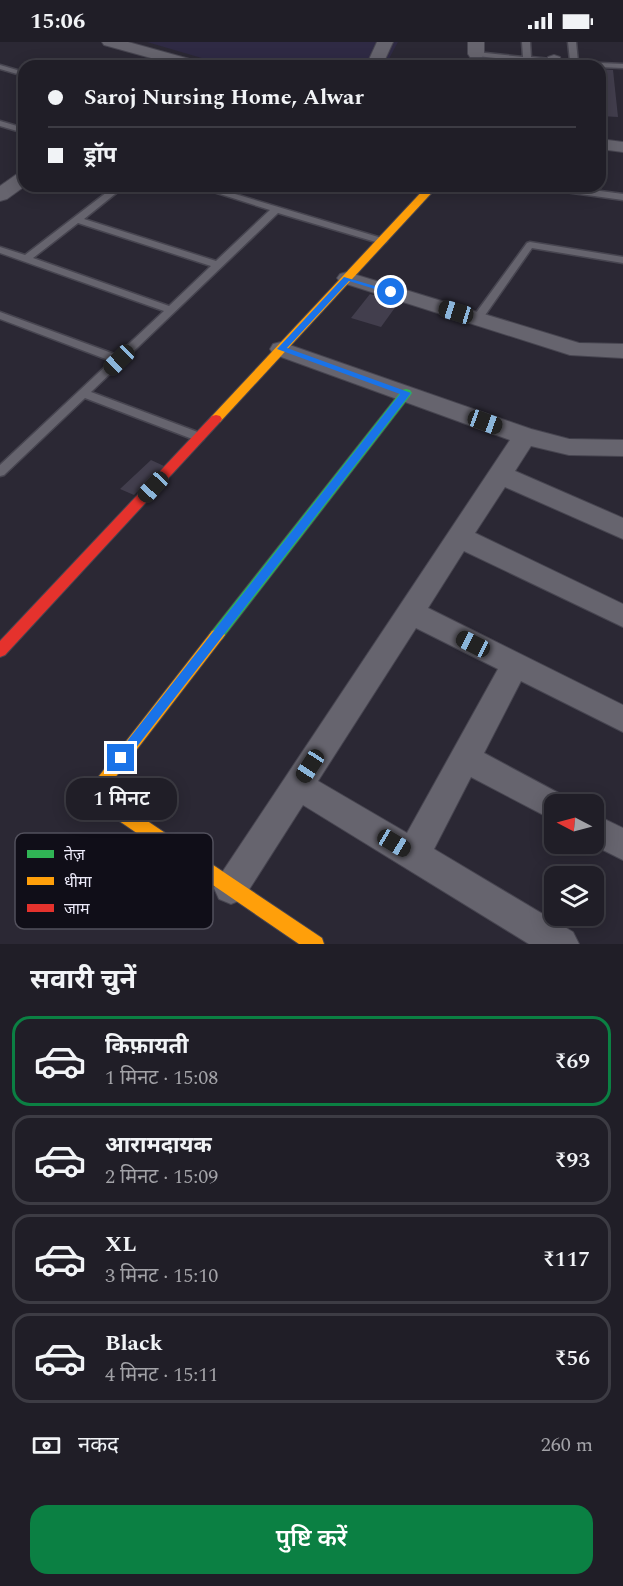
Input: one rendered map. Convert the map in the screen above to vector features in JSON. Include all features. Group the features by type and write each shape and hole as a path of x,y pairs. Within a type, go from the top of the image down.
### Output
{"street":[{"path":"110,42 172,60"},
{"path":"377,60 385,42"},
{"path":"606,145 623,147"},
{"path":"0,195 18,182"},
{"path":"0,651 382,241 424,192"},
{"path":"347,278 578,350 623,351"},
{"path":"282,349 525,436 569,447 623,448"},
{"path":"150,833 93,794 406,393"},
{"path":"231,888 525,436"},
{"path":"500,474 623,529"},
{"path":"459,537 623,616"},
{"path":"410,612 623,719"},
{"path":"413,855 515,665"},
{"path":"465,758 544,801"},
{"path":"298,785 561,944"},
{"path":"604,835 623,845"},
{"path":"213,876 315,944"}],"lane":[{"path":"526,42 527,58"},
{"path":"572,42 574,60"},
{"path":"476,48 538,60"},
{"path":"606,65 623,66"},
{"path":"0,67 18,72"},
{"path":"1,125 18,129"},
{"path":"26,259 113,192"},
{"path":"219,192 382,241"},
{"path":"587,192 623,197"},
{"path":"0,472 277,209"},
{"path":"77,220 218,265"},
{"path":"477,319 530,245 623,260"},
{"path":"0,250 171,310"},
{"path":"0,315 119,360"},
{"path":"83,393 199,438"}],"shaded area":[{"path":"147,42 398,42 388,60 208,60"}],"building":[{"path":"606,69 613,70 618,117 606,116"},
{"path":"370,294 399,302 381,327 351,318"},
{"path":"151,460 164,466 134,495 120,489"}],"traffic: fast":[{"path":"217,635 406,393"}],"traffic: slow":[{"path":"216,419 427,192"},
{"path":"151,833 93,794 217,635"},
{"path":"213,875 315,944"}],"traffic: jam":[{"path":"0,651 216,419"}],"route":[{"path":"121,758 406,393 282,349 347,278 391,292"}]}
